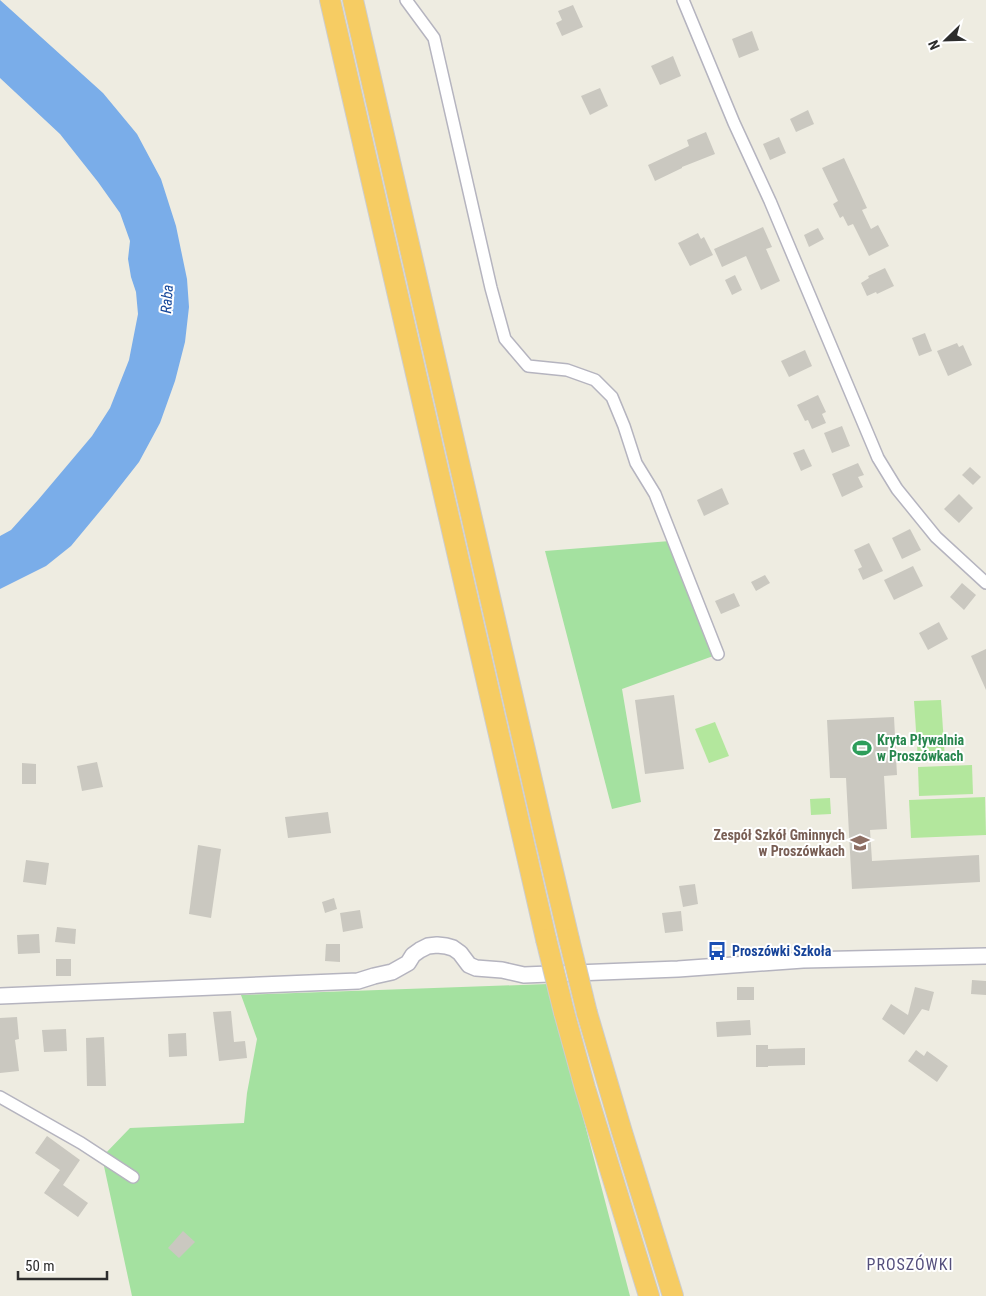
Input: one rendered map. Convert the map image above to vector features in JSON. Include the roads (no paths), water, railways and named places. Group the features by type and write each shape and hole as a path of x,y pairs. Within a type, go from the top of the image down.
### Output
{"highway":[{"path":"330,0 546,939 564,1012 649,1296"},
{"path":"353,0 587,1013 673,1296"}],"main road":[{"path":"0,996 358,981 392,972 408,963 420,950 428,946 437,945 453,948 465,958 469,965 476,968 502,970 524,975 661,970 803,960 986,956"}],"street":[{"path":"406,0 434,38 491,288 505,338 528,366 566,370 596,380 612,397 636,463 655,494 718,654"},
{"path":"683,0 878,458 897,489 936,537 986,583"},
{"path":"0,1097 81,1143 134,1177"}],"water":[{"name":"Raba","path":"0,0 103,93 137,134 161,179 176,226 187,279 189,307 185,342 175,381 160,423 139,462 71,546 46,566 0,589 0,536 11,530 38,500 92,436 110,408 129,360 138,314 136,292 128,259 130,241 120,213 60,134 0,78"}],"place":[{"name":"Kryta Pływalnia w Proszówkach","path":"862,748"},
{"name":"Zespół Szkół Gminnych w Proszówkach","path":"860,843"},
{"name":"Proszówki Szkoła","path":"717,951"}],"district":[{"name":"PROSZÓWKI","path":"910,1264"}]}
